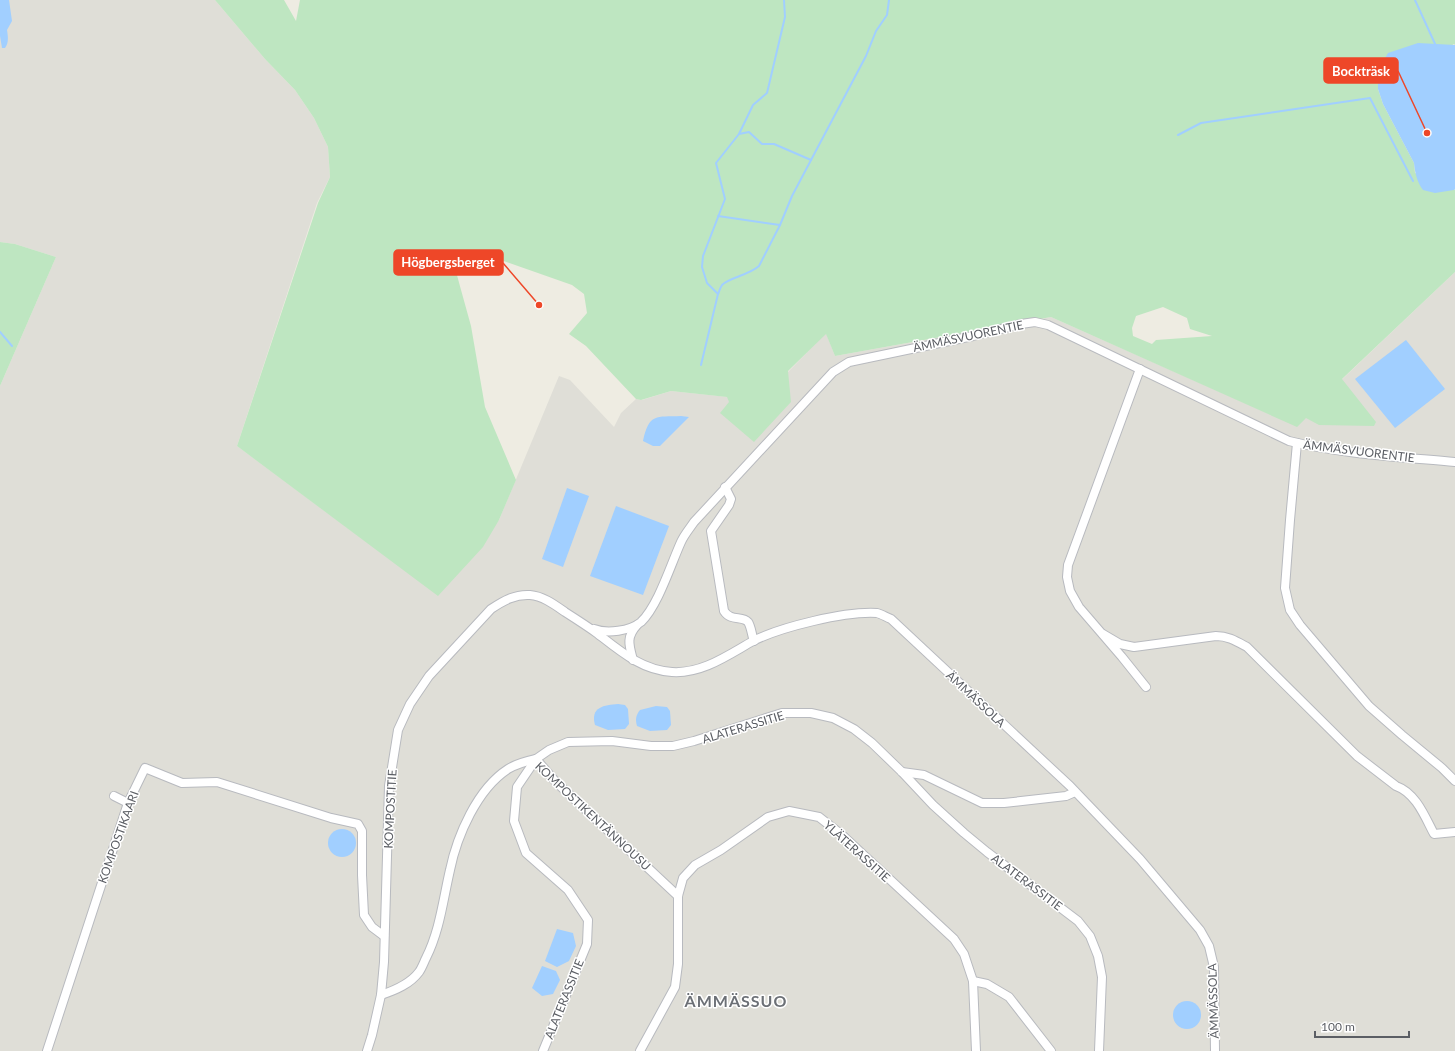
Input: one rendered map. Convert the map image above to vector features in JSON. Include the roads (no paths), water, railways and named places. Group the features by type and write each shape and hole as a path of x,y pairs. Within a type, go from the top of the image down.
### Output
{"street":[{"name":"ÄMMÄSVUORENTIE","path":"633,660 629,636 653,606 682,540 694,522 833,372 849,362 1035,322 1048,324 1289,441 1346,451 1455,462"},
{"path":"1140,369 1068,565 1067,577 1070,591 1079,607 1146,687"},
{"path":"1297,443 1285,588 1290,610 1300,625 1369,706 1442,768 1455,781"},
{"path":"725,487 731,499 730,505 711,531 724,611 730,617 744,619 748,622 754,641"},
{"name":"KOMPOSTITIE","path":"367,1051 372,1036 381,995 384,962 389,786 398,730 410,704 429,676 491,609 502,601 516,596 531,595 549,600 586,626"},
{"name":"ÄMMÄSSOLA","path":"586,626 633,660 648,667 662,671 686,672 711,664 754,641 780,630 834,617 878,613 891,619 1075,792 1140,859 1200,930 1209,946 1214,967 1215,1051"},
{"path":"586,626 600,631 610,631 629,628 639,623"},
{"path":"1103,634 1120,644 1134,647 1216,636 1225,636 1237,641 1247,647 1357,756 1396,786 1403,788 1410,794 1434,834 1455,832"},
{"name":"ALATERASSITIE","path":"543,1051 587,944 588,920 568,890 526,853 514,821 517,787 536,759 549,750 568,742 612,741 651,746 673,746 694,741 782,713 811,713 833,718 854,730 872,743 964,833 1078,921 1090,936 1098,956 1102,977 1099,1051"},
{"name":"KOMPOSTIKENTÄNNOUSU","path":"381,995 406,984 419,972 439,926 456,846 467,818 492,783 508,769 523,762 536,759 556,782 678,896"},
{"name":"KOMPOSTIKAARI","path":"47,1051 128,803 145,768 182,783 217,782 324,816 358,824 362,831 364,915 372,927 384,936"},
{"path":"902,772 924,775 982,803 1004,803 1066,796 1075,792"},
{"path":"114,796 128,803"},
{"name":"YLÄTERASSITIE","path":"640,1051 675,987 678,964 678,896 683,878 695,865 721,850 768,817 790,811 819,817 842,835 954,940 964,954 973,981 976,1051"},
{"path":"973,981 987,984 1009,997 1051,1051"}],"water":[{"path":"0,0 9,0 12,21 7,30 8,42 5,48 2,48 0,36"},
{"path":"1418,43 1455,45 1454,190 1435,193 1423,190 1419,184 1414,163 1383,104 1378,89 1378,71 1388,53"},
{"path":"1406,340 1445,389 1395,428 1355,379"},
{"path":"665,416 689,417 660,446 653,446 643,441 648,425 655,418"},
{"path":"567,488 589,496 563,567 542,559"},
{"path":"616,506 669,526 643,595 590,576"},
{"path":"618,704 625,705 628,709 629,724 625,729 608,730 595,725 595,714 599,708"},
{"path":"656,706 667,707 670,711 671,725 667,730 650,731 637,726 636,717 640,710"},
{"path":"342,829 352,833 356,843 352,853 342,857 332,853 328,843 332,833"},
{"path":"557,929 573,933 576,946 569,961 557,967 545,961"},
{"path":"542,966 556,971 560,980 553,994 542,996 532,988"},
{"path":"1187,1001 1197,1005 1201,1015 1197,1025 1187,1029 1177,1025 1173,1015 1177,1005"}],"waterway":[{"path":"718,294 707,283 702,267 703,256 725,199 716,163 739,134 753,105 767,93 785,17 784,0"},
{"path":"701,365 721,286 729,280 750,272 759,266 780,225 792,196 866,56 876,31 887,15 889,0"},
{"path":"1415,0 1436,46"},
{"path":"1178,135 1201,123 1370,98 1413,181"},
{"path":"739,134 749,132 762,144 774,144 811,160"},
{"path":"718,216 780,225"},
{"path":"0,332 12,346"}],"place":[{"name":"Bockträsk","path":"1427,133"},
{"name":"Högbergsberget","path":"539,305"}],"district":[{"name":"ÄMMÄSSUO","path":"736,1000"}]}
